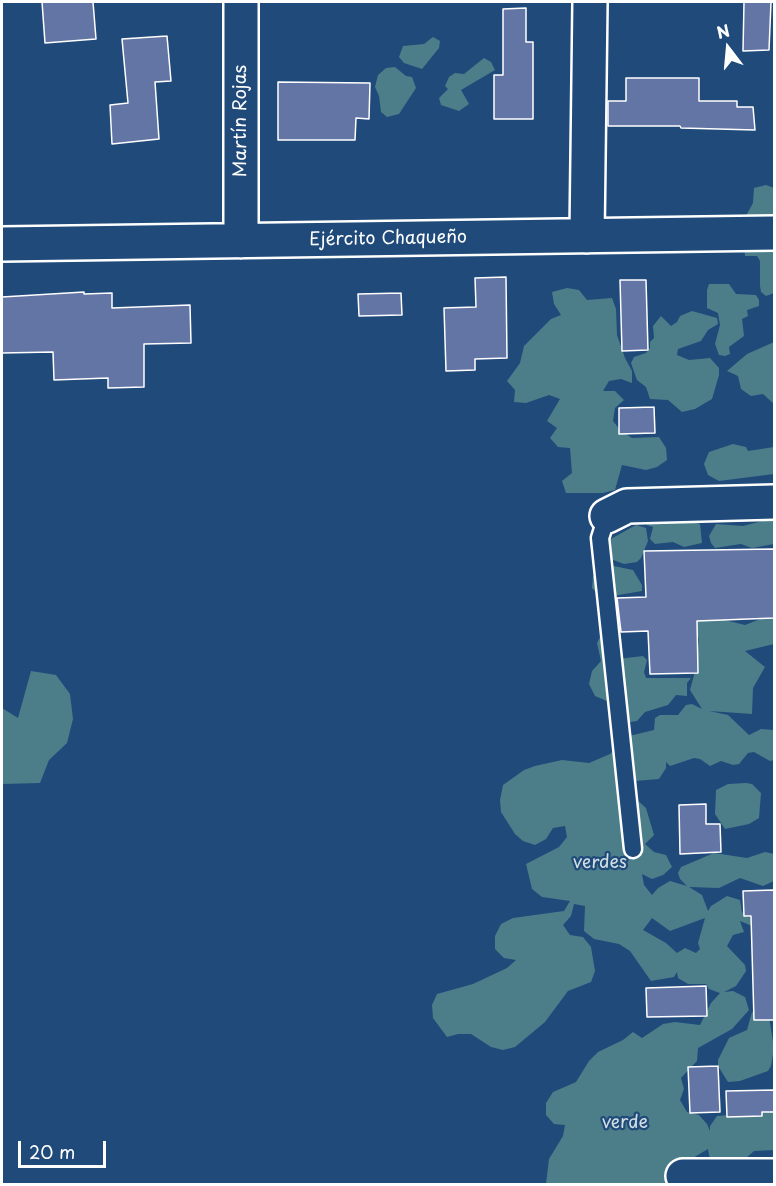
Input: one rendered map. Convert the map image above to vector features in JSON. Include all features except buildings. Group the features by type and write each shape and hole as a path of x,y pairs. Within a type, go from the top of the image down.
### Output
{"street":[{"name":"Martín Rojas","path":"241,2 241,241"},
{"path":"587,236 590,2"},
{"name":"Ejército Chaqueño","path":"2,244 774,233"},
{"path":"607,516 627,506 774,502"},
{"path":"683,1176 774,1176"}],"lane":[{"path":"607,516 600,538 633,849"}],"green space":[{"path":"433,37 440,41 439,48 422,69 404,63 399,57 403,46 424,44"},
{"path":"484,58 491,62 495,70 461,90 469,104 459,111 441,105 439,98 448,89 445,86 449,77 455,73 464,74"},
{"path":"395,67 406,76 412,77 416,88 399,114 387,117 381,112 375,87 378,75 386,68"},
{"path":"766,185 774,188 774,293 766,296 761,292 760,261 757,256 745,256 742,223 753,203 754,188"},
{"path":"709,284 729,284 736,294 756,295 759,300 759,306 747,310 748,316 742,319 744,336 729,347 730,354 725,356 719,355 715,344 720,325 718,313 707,308"},
{"path":"567,288 579,290 587,300 612,298 616,309 617,335 632,371 632,383 621,379 609,381 603,391 615,391 624,400 615,408 613,421 621,431 632,438 659,437 666,448 667,460 657,467 646,470 622,465 615,490 603,493 566,493 562,481 572,473 570,448 558,447 550,438 557,428 547,421 560,399 549,395 526,403 514,402 515,390 507,381 520,363 524,346 551,319 561,315 554,304 552,292"},
{"path":"692,311 717,318 718,324 708,330 701,341 678,349 677,355 689,360 710,358 719,368 719,375 712,399 695,409 682,412 668,400 650,399 646,387 637,380 631,363 634,357 646,353 650,348 650,342 654,338 653,326 661,316 671,326 680,316"},
{"path":"774,342 774,404 763,394 751,396 741,389 738,376 727,371 747,354"},
{"path":"733,444 746,447 748,451 774,447 774,474 719,481 708,475 704,464 709,452"},
{"path":"680,517 700,524 702,543 684,547 673,542 655,544 650,539 653,527 647,525 647,519"},
{"path":"774,518 774,544 752,548 741,544 715,548 711,543 709,536 716,524 743,526"},
{"path":"636,525 646,528 648,541 641,558 637,562 624,564 608,558 607,541"},
{"path":"609,565 633,570 642,585 642,591 607,597 596,592 592,588 593,576 605,570"},
{"path":"660,604 745,625 768,616 774,610 774,644 745,651 765,667 753,688 752,714 709,711 728,715 749,735 761,729 774,730 774,760 770,761 754,752 748,753 739,764 733,765 721,761 710,766 694,758 670,766 666,762 666,768 659,779 635,781 628,792 646,808 654,835 645,844 654,852 666,855 672,867 663,875 652,879 642,874 644,885 652,895 658,888 670,881 687,886 678,873 681,867 714,853 747,858 765,852 774,854 774,881 763,886 740,878 719,888 689,887 702,895 708,911 711,906 727,896 740,900 742,912 747,917 760,918 757,928 740,921 744,932 733,935 727,946 745,965 746,971 736,986 724,992 733,991 745,997 749,1010 732,1029 698,1048 697,1061 681,1078 684,1089 680,1100 687,1112 699,1115 710,1131 710,1126 717,1116 730,1115 765,1102 774,1106 774,1150 754,1151 745,1159 722,1166 710,1160 708,1149 676,1168 676,1184 546,1184 549,1159 563,1136 565,1125 554,1124 546,1115 546,1103 553,1092 576,1082 589,1061 598,1052 623,1040 633,1032 642,1038 663,1024 675,1022 700,1025 711,1003 720,993 709,989 706,984 688,984 678,978 677,972 674,977 651,981 630,951 619,944 594,939 584,931 585,906 574,904 571,916 563,925 570,935 583,937 591,947 595,971 591,982 568,991 545,1022 515,1047 503,1050 491,1047 471,1034 447,1037 433,1018 432,1005 437,994 473,984 507,968 516,960 504,958 495,949 495,936 501,924 513,918 564,911 570,901 542,897 532,889 526,864 559,847 567,837 565,826 553,828 546,839 535,845 523,841 515,834 501,812 500,800 503,785 524,770 535,766 562,760 589,763 610,754 629,736 654,730 655,718 660,715 678,715 686,705 692,704 702,709 690,690 697,664 699,639 694,628","holes":["652,918 670,931 705,918 698,943 700,949 696,953 685,948 677,953 666,943 643,930"]},
{"path":"612,631 618,659 643,656 647,660 644,672 646,678 691,678 687,683 687,696 676,695 668,705 645,712 637,721 625,723 612,703 595,696 589,684 592,671 601,661 597,643 600,637"},
{"path":"31,671 56,675 70,694 73,719 67,743 49,760 40,783 2,784 2,708 18,718"},
{"path":"728,784 752,784 761,793 759,818 749,824 725,829 715,814 716,790"},
{"path":"752,1012 769,1017 774,1048 771,1066 768,1071 740,1081 728,1082 718,1066 718,1060 729,1038 747,1030"}],"park label":[{"name":"verdes","path":"600,863"},
{"name":"verde","path":"625,1123"}]}
